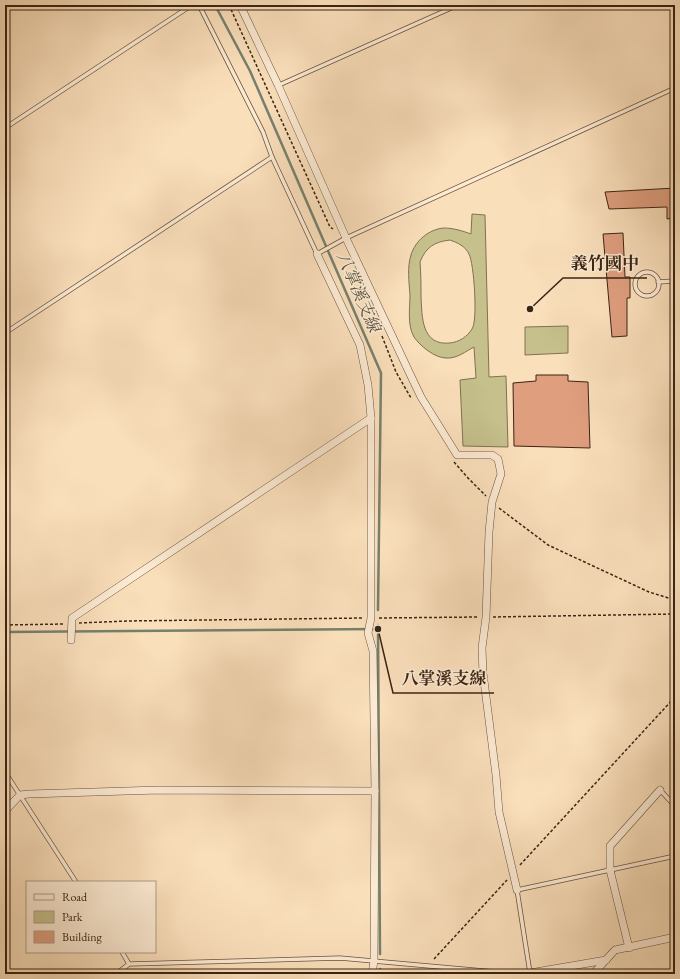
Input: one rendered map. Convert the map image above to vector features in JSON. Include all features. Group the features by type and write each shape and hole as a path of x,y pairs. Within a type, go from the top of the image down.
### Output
{"street":[{"path":"240,5 278,85 346,238 421,396 457,455 492,455 498,459 501,474 491,509 486,617 482,648 483,673 496,775 499,812 517,890"},
{"path":"320,252 360,345 368,385 371,418 371,620 368,633 373,650 375,791 374,961 372,974"},
{"path":"71,632 72,618 371,418"},
{"path":"5,811 20,795 28,794 159,790 375,791"},
{"path":"628,948 610,870 610,846 660,790"},
{"path":"593,974 614,950 675,937"},
{"path":"530,973 606,960"}],"lane":[{"path":"5,128 192,5"},
{"path":"199,5 263,132 272,157 320,252 346,238 675,88"},
{"path":"278,85 458,5"},
{"path":"5,334 272,157"},
{"path":"648,272 654,276 658,282 657,290 648,296 640,294 636,288 636,280 640,274 648,272"},
{"path":"658,282 675,280"},
{"path":"5,772 75,881"},
{"path":"660,790 675,806"},
{"path":"116,974 129,964 340,958 507,973 530,973 517,890 675,856"},
{"path":"123,953 129,964"}],"path":[{"path":"229,5 330,227 346,238"},
{"path":"5,625 71,632 127,621 371,620 675,614"},
{"path":"428,966 675,697"}],"green space":[{"path":"472,214 485,215 489,377 506,376 508,447 463,446 460,380 476,378 474,347 450,358 437,356 420,344 414,337 410,327 409,270 411,255 416,245 428,233 438,229 451,229 471,234","holes":["450,240 461,245 469,254 471,259 475,292 475,315 472,329 462,339 457,342 440,343 433,340 428,335 423,320 420,262 431,246 439,242"]},
{"path":"568,326 568,353 525,355 525,327"}],"building":[{"path":"675,188 675,218 667,219 667,207 609,209 605,192"},
{"path":"623,233 625,277 630,277 630,298 627,298 627,336 612,337 603,234"},
{"path":"536,375 568,375 568,381 588,382 590,448 514,446 513,383 536,381"}],"waterway":[{"name":"八掌溪支線","path":"215,5 250,71 381,373 378,610"},
{"name":"八掌溪支線","path":"378,625 380,954"},
{"path":"5,632 378,629"},
{"name":"八掌溪支線","path":"380,969 380,974"}],"place":[{"name":"義竹國中","path":"530,309"},
{"name":"八掌溪支線","path":"378,629"}]}
